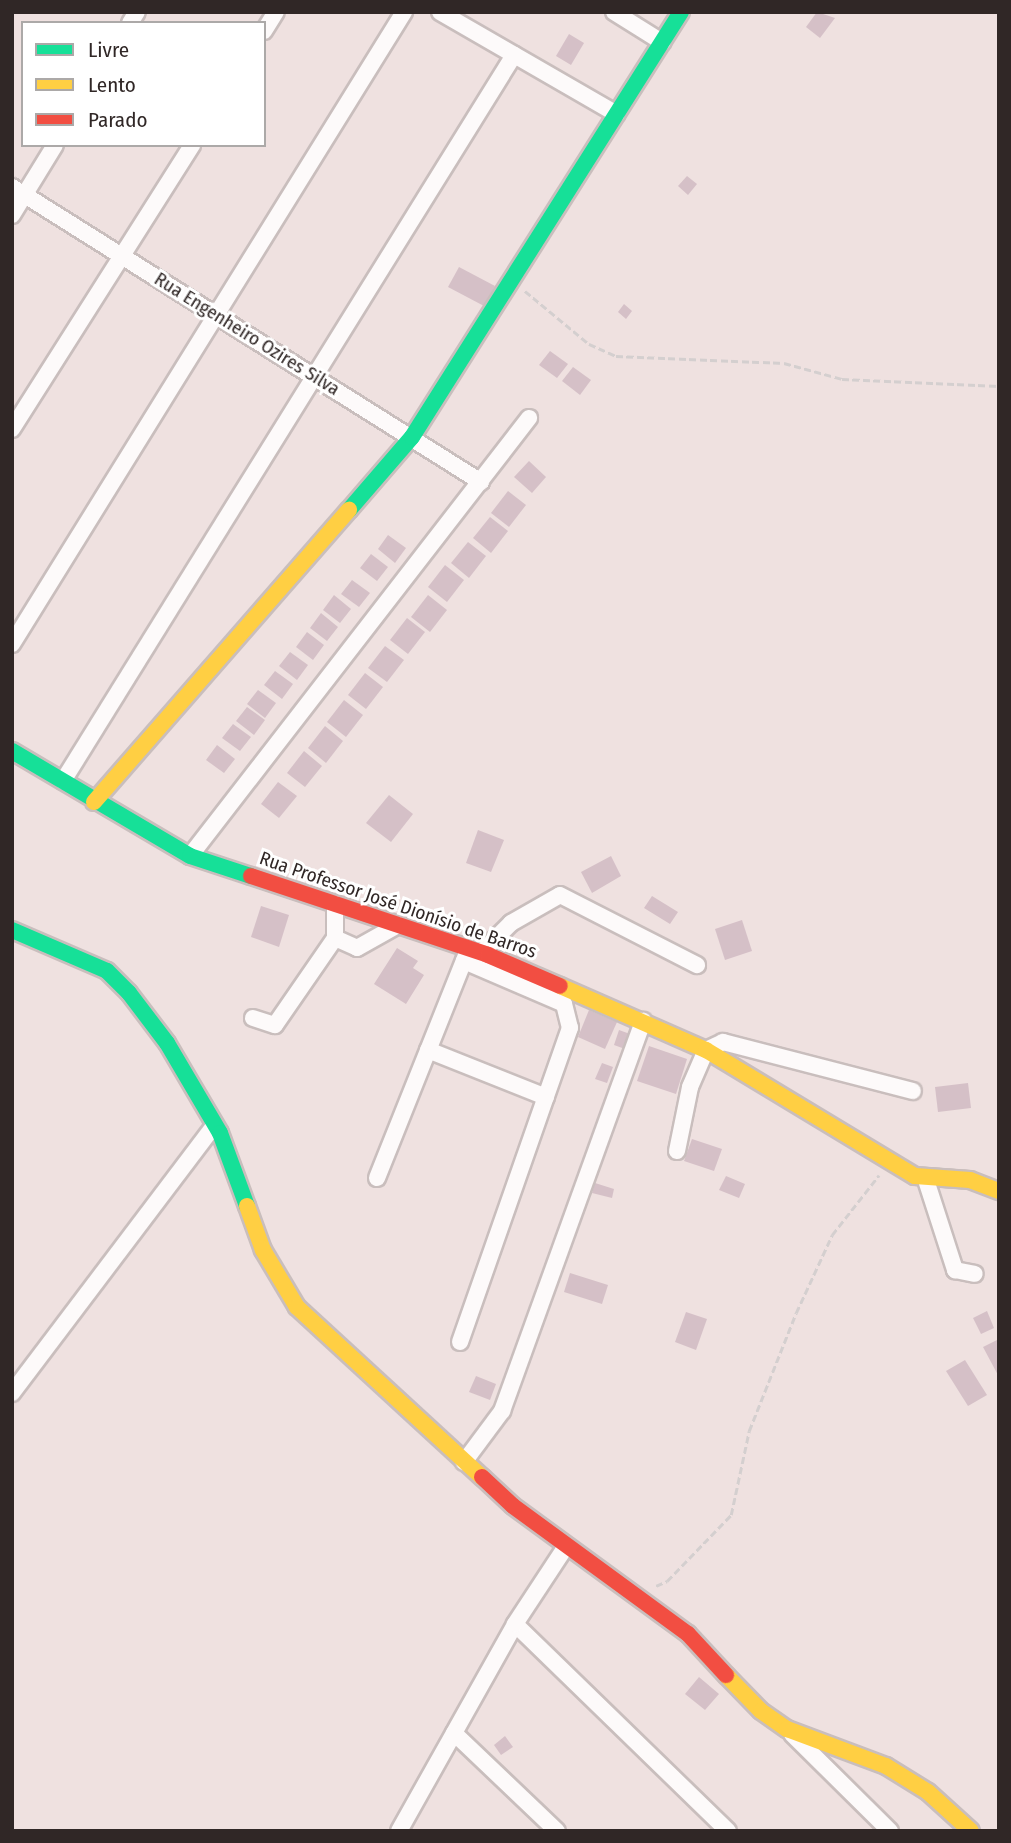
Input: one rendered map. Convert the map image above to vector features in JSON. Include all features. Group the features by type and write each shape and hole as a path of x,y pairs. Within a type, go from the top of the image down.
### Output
{"street":[{"path":"266,28 276,12"},
{"path":"12,643 217,317 404,12"},
{"path":"440,12 617,114"},
{"path":"614,12 662,42"},
{"path":"94,802 411,437 681,12"},
{"path":"63,781 317,377 514,55"},
{"path":"12,215 19,191 53,147"},
{"path":"12,429 191,147"},
{"name":"Rua Engenheiro Ozires Silva","path":"19,191 481,482"},
{"path":"190,856 529,418"},
{"name":"Rua Professor José Dionísio de Barros","path":"12,751 94,802 190,856 398,925 643,1020 706,1050 789,1096 889,1161 926,1180 970,1180 999,1191"},
{"path":"377,1178 428,1050 471,954 511,923 560,895 696,965"},
{"path":"253,1018 275,1025 335,938 335,904"},
{"path":"335,938 357,948 398,925"},
{"path":"12,930 107,971 167,1043 215,1125 279,1284 297,1307 464,1462 565,1548 636,1594 688,1634 761,1711 787,1729 890,1831"},
{"path":"460,1342 570,1028 564,1004 471,954"},
{"path":"464,1462 502,1411 643,1020"},
{"path":"677,1151 690,1087 706,1050 723,1042 913,1091"},
{"path":"428,1050 546,1097"},
{"path":"12,1393 215,1125"},
{"path":"926,1180 955,1269 975,1273"},
{"path":"399,1831 515,1624 565,1548"},
{"path":"515,1624 728,1831"},
{"path":"787,1729 886,1766 928,1792 971,1831"},
{"path":"454,1733 556,1831"}],"path":[{"path":"512,280 589,344 616,356 785,363 842,379 999,386"},
{"path":"636,1594 667,1581 731,1516 749,1431 796,1313 832,1235 889,1161"}],"building":[{"path":"817,12 835,18 820,38 806,27"},
{"path":"569,34 584,43 571,65 556,56"},
{"path":"687,176 697,184 688,195 678,186"},
{"path":"459,267 495,286 484,306 448,287"},
{"path":"624,304 632,311 626,319 618,312"},
{"path":"550,351 568,364 557,378 539,365"},
{"path":"573,367 591,380 580,395 562,381"},
{"path":"529,461 546,477 532,493 514,477"},
{"path":"508,491 526,505 509,527 491,513"},
{"path":"490,517 508,531 491,553 473,538"},
{"path":"388,535 406,548 395,563 378,549"},
{"path":"468,542 486,556 469,578 451,563"},
{"path":"371,554 388,567 377,581 360,568"},
{"path":"445,565 464,580 447,602 428,587"},
{"path":"352,580 370,593 359,607 341,594"},
{"path":"334,595 351,609 340,623 323,610"},
{"path":"428,595 447,610 430,632 411,617"},
{"path":"321,613 338,627 327,641 310,628"},
{"path":"407,618 425,632 408,654 390,640"},
{"path":"307,632 324,645 313,660 296,647"},
{"path":"385,646 404,660 387,682 368,668"},
{"path":"290,652 308,665 297,680 279,666"},
{"path":"275,671 293,684 282,699 264,685"},
{"path":"365,673 383,687 366,709 348,695"},
{"path":"258,690 276,703 265,718 247,704"},
{"path":"344,700 363,715 346,737 327,722"},
{"path":"247,707 265,720 254,735 236,721"},
{"path":"233,724 251,737 240,751 222,738"},
{"path":"325,726 343,741 326,763 308,748"},
{"path":"217,745 235,759 224,773 206,760"},
{"path":"304,751 322,766 305,787 287,773"},
{"path":"278,782 297,796 279,818 261,804"},
{"path":"389,795 413,814 391,842 366,823"},
{"path":"478,830 504,840 491,872 466,863"},
{"path":"611,856 621,876 592,893 581,872"},
{"path":"652,896 678,912 670,924 644,908"},
{"path":"261,906 289,915 279,947 251,937"},
{"path":"742,920 752,951 725,960 715,929"},
{"path":"397,948 418,961 413,968 424,975 406,1004 374,984"},
{"path":"589,1010 617,1022 605,1049 578,1037"},
{"path":"619,1030 630,1034 625,1049 614,1045"},
{"path":"649,1046 687,1059 676,1094 637,1081"},
{"path":"602,1063 613,1067 607,1083 595,1079"},
{"path":"968,1083 971,1108 938,1112 935,1087"},
{"path":"692,1139 722,1149 714,1171 684,1161"},
{"path":"726,1176 745,1184 739,1198 719,1190"},
{"path":"595,1183 614,1189 612,1198 592,1193"},
{"path":"570,1273 608,1285 602,1304 564,1292"},
{"path":"987,1311 994,1328 981,1334 973,1318"},
{"path":"686,1312 707,1319 696,1350 675,1342"},
{"path":"999,1339 999,1377 983,1347"},
{"path":"965,1360 987,1395 968,1406 946,1371"},
{"path":"476,1376 496,1384 490,1400 469,1392"},
{"path":"699,1677 719,1694 705,1710 685,1694"},
{"path":"505,1736 513,1747 501,1755 494,1745"}],"traffic: fast":[{"path":"349,510 412,437 681,12"},
{"path":"12,751 190,856 251,876"},
{"path":"12,930 107,971 129,993 167,1043 220,1133 247,1206"}],"traffic: slow":[{"path":"94,802 349,510"},
{"path":"560,986 706,1050 915,1176 970,1180 999,1191"},
{"path":"247,1206 263,1250 297,1307 482,1477"},
{"path":"726,1675 761,1711 787,1729 886,1766 928,1792 971,1831"}],"traffic: jam":[{"path":"251,876 488,955 560,986"},
{"path":"482,1477 513,1506 688,1634 726,1675"}]}
